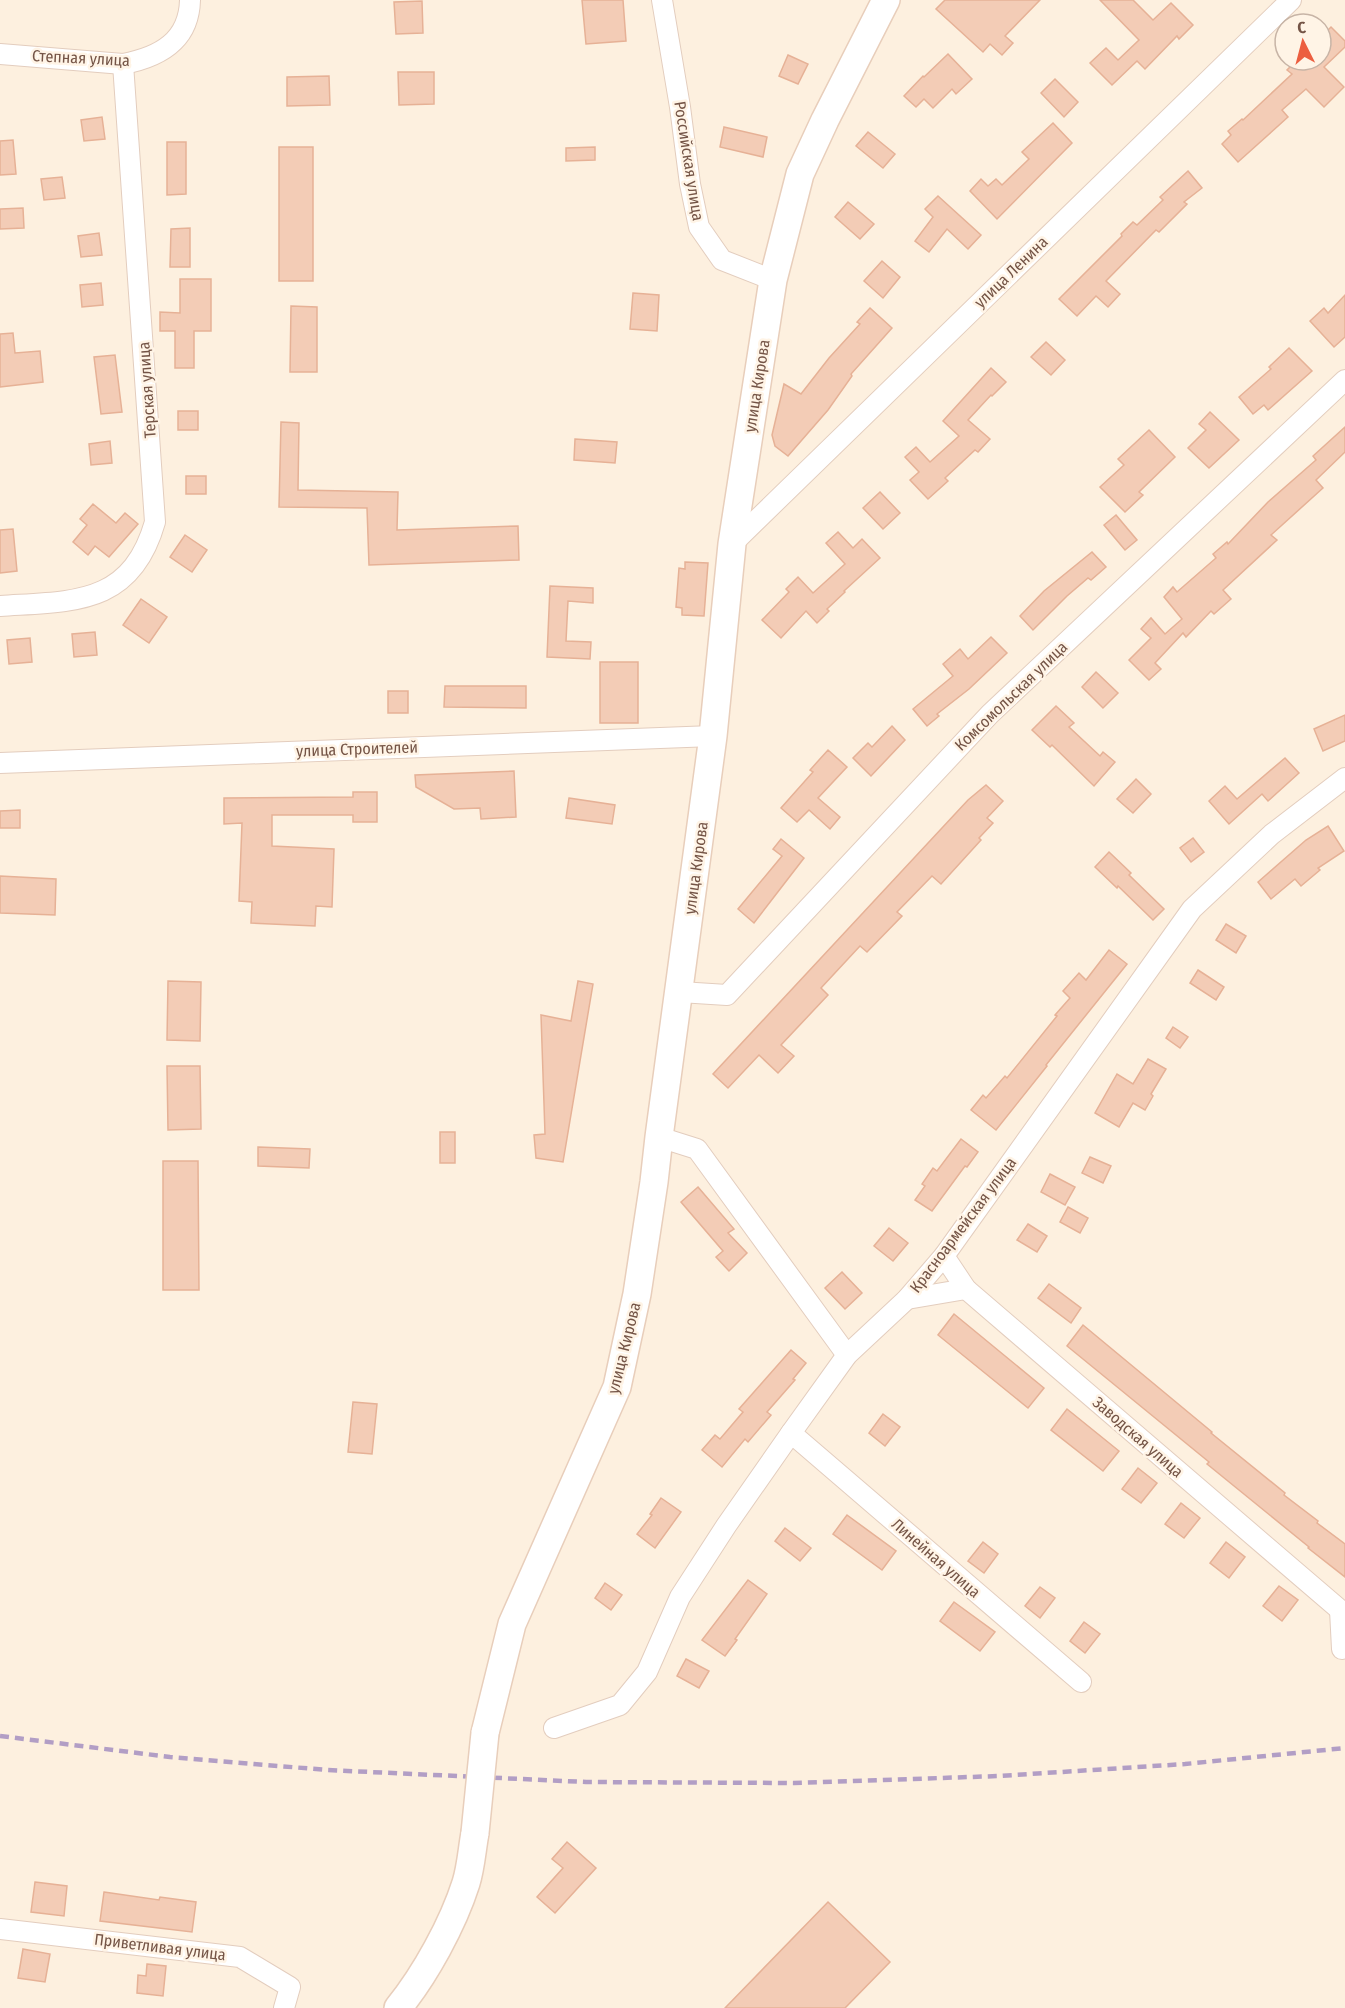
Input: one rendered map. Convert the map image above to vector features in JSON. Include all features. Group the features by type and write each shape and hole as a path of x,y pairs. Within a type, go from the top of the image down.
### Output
{"main road":[{"name":"улица Кирова","path":"398,2008 409,1994 447,1929 466,1882 475,1833 485,1733 512,1624 617,1387 637,1294 654,1182 713,736 732,544 774,280 800,174 886,0"}],"street":[{"name":"Степная улица","path":"0,54 123,63 142,60 159,52 174,41 186,26 190,15 190,0"},
{"name":"Российская улица","path":"663,0 690,184 699,227 722,260 774,280"},
{"name":"улица Ленина","path":"732,544 1291,0"},
{"name":"Терская улица","path":"0,606 73,601 92,596 110,587 140,559 155,522 123,63"},
{"name":"Комсомольская улица","path":"680,992 727,995 990,714 1345,380"},
{"name":"улица Строителей","path":"0,763 713,736"},
{"name":"Красноармейская улица","path":"554,1728 620,1705 647,1672 680,1597 790,1433 847,1355 907,1299 944,1256 1192,909 1272,834 1345,778"},
{"path":"659,1137 697,1149 847,1355"},
{"name":"Заводская улица","path":"944,1256 966,1289 1343,1609"},
{"path":"907,1299 966,1289"},
{"name":"Линейная улица","path":"790,1433 1081,1682"},
{"path":"1342,1649 1343,1609"},
{"name":"Приветливая улица","path":"0,1929 240,1957 290,1987 284,2008"}],"building":[{"path":"582,0 623,0 626,41 586,44"},
{"path":"945,0 1040,0 1005,36 1013,43 1002,55 990,44 983,52 936,9"},
{"path":"1100,0 1133,0 1153,20 1171,3 1193,25 1179,39 1177,36 1145,69 1137,61 1112,85 1090,63 1106,48 1118,60 1139,40"},
{"path":"422,1 423,33 396,34 394,2"},
{"path":"1333,29 1345,41 1345,47 1333,58"},
{"path":"948,54 972,79 956,94 952,89 933,108 924,99 916,107 904,96"},
{"path":"788,55 808,64 798,84 779,76"},
{"path":"398,72 434,72 434,104 399,105"},
{"path":"1290,72 1329,72 1344,87 1324,107 1306,89 1282,110 1288,117 1238,162 1222,144 1231,135 1228,131 1292,74"},
{"path":"329,76 330,105 287,106 287,77"},
{"path":"1055,79 1078,102 1064,117 1041,93"},
{"path":"102,117 105,139 84,141 81,120"},
{"path":"1053,123 1072,143 997,219 970,191 981,179 988,186 996,179 1002,185 1029,159 1022,152"},
{"path":"724,127 767,137 763,157 720,147"},
{"path":"868,132 895,154 883,168 856,146"},
{"path":"13,140 16,174 0,175 0,141"},
{"path":"167,142 186,142 186,194 167,195"},
{"path":"279,147 313,147 313,281 279,281"},
{"path":"595,147 595,160 566,161 566,148"},
{"path":"1188,171 1202,188 1184,202 1187,204 1159,232 1156,230 1106,281 1120,294 1108,307 1096,296 1077,316 1059,299 1133,222 1137,225 1163,200 1160,197"},
{"path":"62,177 65,198 44,200 41,179"},
{"path":"938,196 981,235 968,249 947,229 929,252 915,241 933,217 925,209"},
{"path":"848,202 874,224 860,239 835,217"},
{"path":"23,208 24,228 0,229 0,209"},
{"path":"190,228 190,267 170,267 171,229"},
{"path":"99,233 102,255 81,257 78,236"},
{"path":"882,261 900,277 883,298 864,281"},
{"path":"180,279 211,279 211,331 194,331 194,368 175,368 175,331 160,331 160,312 180,313"},
{"path":"101,283 103,305 82,307 80,285"},
{"path":"633,293 659,295 657,331 630,329"},
{"path":"1345,295 1345,337 1334,347 1310,321 1324,308 1328,313"},
{"path":"291,306 317,307 317,372 290,372"},
{"path":"870,308 892,328 851,374 852,376 828,410 788,456 775,446 772,435 784,384 801,394 860,324 857,322"},
{"path":"13,333 15,353 40,351 43,382 0,387 0,334"},
{"path":"1046,342 1065,360 1051,375 1031,357"},
{"path":"1289,348 1312,371 1268,410 1264,405 1253,414 1239,397 1271,369 1269,367"},
{"path":"115,355 122,412 101,414 94,357"},
{"path":"991,368 1006,382 968,420 990,439 978,452 975,450 945,478 948,481 928,499 910,480 919,472 905,457 916,447 930,462 959,436 943,421"},
{"path":"178,411 198,411 198,430 178,430"},
{"path":"1210,412 1239,440 1209,468 1188,448 1206,430 1199,424"},
{"path":"281,422 299,423 298,490 398,492 397,530 518,526 519,560 369,565 367,508 279,507"},
{"path":"1345,427 1345,452 1316,480 1323,488 1271,535 1277,540 1223,590 1231,599 1214,614 1211,611 1186,637 1183,633 1155,663 1161,669 1149,680 1129,660 1151,638 1141,629 1151,618 1165,634 1182,619 1164,597 1173,587 1177,592 1216,558 1213,554 1227,542 1228,544 1268,502 1316,460 1313,456"},
{"path":"1149,430 1175,457 1139,492 1143,495 1125,512 1100,487 1124,465 1118,459"},
{"path":"575,439 617,442 615,463 574,460"},
{"path":"110,441 112,463 91,465 89,444"},
{"path":"186,476 206,476 206,494 186,494"},
{"path":"880,492 900,513 883,529 863,508"},
{"path":"93,504 116,523 125,513 138,524 109,557 95,546 88,555 73,542 87,525 80,519"},
{"path":"1116,515 1137,540 1125,550 1104,525"},
{"path":"13,529 17,571 0,573 0,530"},
{"path":"838,532 853,548 862,539 880,558 844,591 817,623 806,611 781,638 762,620 789,592 786,589 798,577 813,593 845,564 826,543"},
{"path":"185,535 207,550 192,572 170,557"},
{"path":"1092,552 1106,567 1091,580 1088,578 1067,596 1033,630 1020,616 1044,591"},
{"path":"685,562 708,563 704,616 682,615 682,608 676,607 679,568 685,569"},
{"path":"550,586 593,588 593,603 568,601 566,641 591,642 590,659 547,657"},
{"path":"141,599 167,617 149,643 123,625"},
{"path":"95,632 97,655 74,657 72,634"},
{"path":"991,637 1007,653 969,689 937,714 939,716 927,726 913,709 953,676 943,664 960,649 968,659"},
{"path":"30,638 32,662 9,664 7,640"},
{"path":"600,662 638,662 638,723 600,723"},
{"path":"1096,672 1118,693 1103,708 1082,687"},
{"path":"445,686 526,686 526,708 444,707"},
{"path":"388,691 408,691 408,713 388,713"},
{"path":"1056,706 1074,723 1069,727 1100,756 1103,752 1115,762 1094,786 1052,745 1050,747 1032,730"},
{"path":"1345,715 1345,741 1323,751 1314,729"},
{"path":"892,726 905,740 871,776 853,758 868,743 872,747"},
{"path":"828,750 847,767 818,798 840,817 830,829 809,810 797,822 781,808 813,772 810,770"},
{"path":"1285,758 1299,773 1268,801 1262,794 1229,824 1209,801 1225,786 1237,799"},
{"path":"514,771 516,817 481,819 480,808 454,809 416,787 415,775"},
{"path":"1136,779 1151,794 1133,813 1117,799"},
{"path":"986,785 1003,801 987,818 993,823 979,838 981,840 941,884 932,876 897,912 902,916 867,952 860,946 821,988 828,995 781,1045 794,1056 778,1073 759,1055 728,1088 713,1074 968,800"},
{"path":"353,792 377,792 377,822 353,822 353,815 272,815 272,846 334,849 332,907 316,906 315,926 251,923 252,902 239,901 242,823 224,824 224,798 353,797"},
{"path":"569,798 615,805 612,824 566,818"},
{"path":"20,810 20,828 0,828 0,811"},
{"path":"1328,826 1344,851 1318,868 1320,870 1301,886 1295,879 1271,899 1258,882 1306,840"},
{"path":"1193,838 1204,852 1191,862 1180,848"},
{"path":"781,839 804,858 754,923 738,909 782,856 773,849"},
{"path":"1109,852 1164,909 1153,920 1095,867"},
{"path":"0,876 56,879 55,915 0,913"},
{"path":"1226,924 1246,936 1236,953 1216,940"},
{"path":"1109,950 1127,964 996,1130 971,1110 983,1095 986,1098 1005,1076 1007,1078 1057,1016 1055,1015 1070,998 1063,991 1079,973 1086,980"},
{"path":"1198,970 1224,987 1216,1000 1190,983"},
{"path":"168,981 201,982 200,1041 167,1040"},
{"path":"578,981 593,984 563,1162 536,1158 534,1135 545,1134 541,1015 571,1021"},
{"path":"1173,1027 1188,1037 1180,1048 1166,1038"},
{"path":"1148,1059 1166,1069 1151,1094 1153,1096 1145,1110 1133,1103 1119,1127 1095,1113 1117,1074 1133,1084"},
{"path":"167,1066 200,1066 201,1129 168,1130"},
{"path":"440,1132 455,1132 455,1163 440,1163"},
{"path":"961,1139 978,1152 932,1211 915,1200 925,1186 922,1184 933,1168 937,1171"},
{"path":"258,1147 310,1149 309,1168 258,1166"},
{"path":"1090,1157 1111,1166 1103,1183 1082,1173"},
{"path":"163,1161 198,1161 199,1290 163,1290"},
{"path":"1050,1174 1075,1187 1065,1205 1041,1192"},
{"path":"698,1187 734,1229 728,1233 747,1253 729,1271 716,1257 723,1251 681,1202"},
{"path":"1068,1207 1088,1218 1080,1233 1060,1222"},
{"path":"1028,1224 1047,1236 1037,1252 1017,1240"},
{"path":"889,1228 908,1243 893,1261 874,1246"},
{"path":"842,1272 862,1293 845,1309 825,1288"},
{"path":"1049,1284 1081,1308 1071,1323 1038,1298"},
{"path":"954,1314 1044,1388 1028,1408 938,1335"},
{"path":"1083,1325 1285,1493 1284,1495 1318,1521 1317,1523 1345,1544 1345,1577 1067,1346"},
{"path":"791,1350 806,1363 793,1379 795,1380 767,1412 771,1415 748,1442 745,1439 722,1467 702,1450 715,1435 720,1439 743,1412 739,1409"},
{"path":"353,1402 377,1404 372,1454 348,1452"},
{"path":"1067,1409 1119,1451 1103,1471 1051,1430"},
{"path":"883,1414 900,1427 885,1446 869,1433"},
{"path":"1138,1468 1157,1483 1141,1503 1122,1489"},
{"path":"661,1498 681,1512 655,1548 637,1534 652,1515 650,1514"},
{"path":"1181,1503 1200,1518 1184,1538 1165,1524"},
{"path":"847,1515 896,1551 882,1570 833,1534"},
{"path":"785,1528 811,1548 800,1561 775,1541"},
{"path":"983,1542 998,1554 984,1573 968,1561"},
{"path":"1226,1542 1245,1557 1229,1578 1210,1563"},
{"path":"748,1580 767,1594 725,1656 702,1640"},
{"path":"605,1583 622,1595 611,1610 595,1598"},
{"path":"1279,1586 1298,1600 1282,1621 1263,1606"},
{"path":"1040,1587 1055,1598 1040,1618 1025,1606"},
{"path":"954,1602 995,1632 980,1651 940,1621"},
{"path":"1084,1622 1100,1634 1085,1653 1070,1641"},
{"path":"686,1659 709,1671 699,1688 677,1676"},
{"path":"567,1842 596,1868 555,1913 537,1897 563,1868 552,1859"},
{"path":"35,1882 67,1886 64,1916 31,1912"},
{"path":"104,1892 159,1900 160,1897 196,1902 192,1932 100,1921"},
{"path":"828,1902 890,1962 845,2008 725,2008"},
{"path":"23,1949 50,1954 45,1982 18,1978"},
{"path":"147,1964 166,1966 163,1996 137,1993 138,1975 146,1976"}],"railway":[{"path":"0,1736 170,1757 327,1770 586,1782 794,1783 999,1776 1185,1764 1345,1748"}]}
